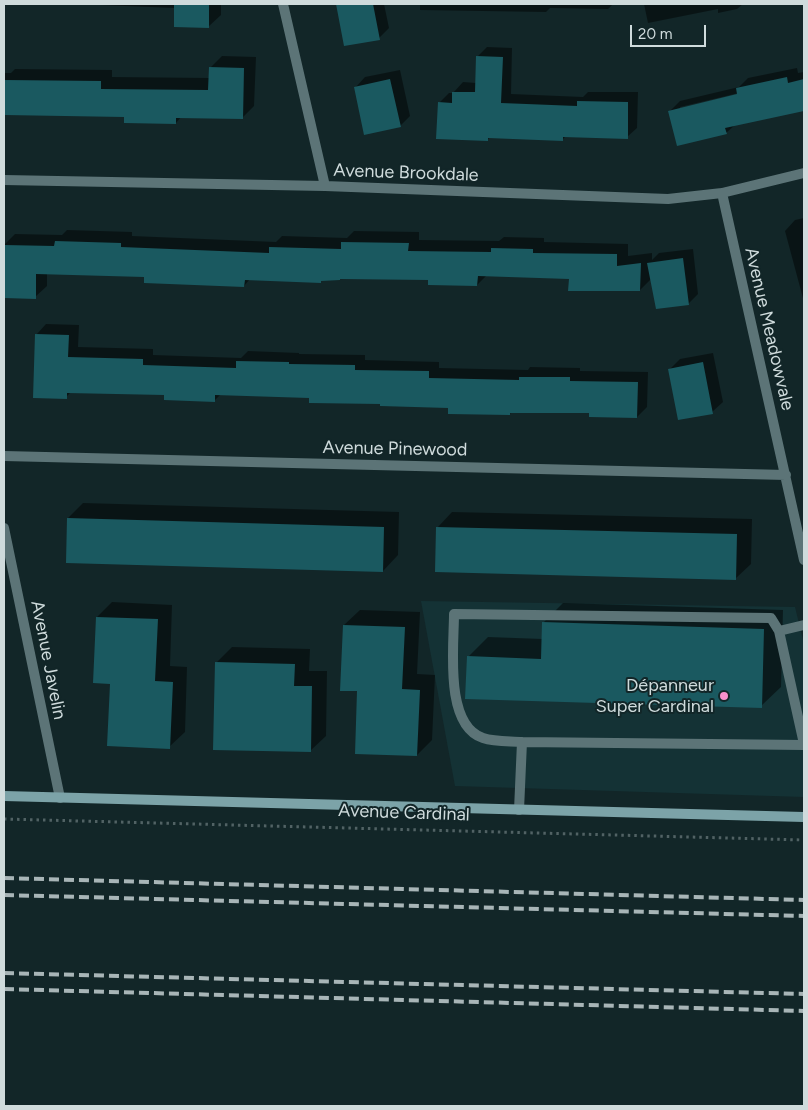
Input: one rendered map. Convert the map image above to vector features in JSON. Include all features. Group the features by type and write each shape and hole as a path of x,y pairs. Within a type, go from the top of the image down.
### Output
{"main road":[{"name":"Avenue Cardinal","path":"4,796 804,817"}],"street":[{"path":"283,4 325,186"},
{"name":"Avenue Brookdale","path":"4,180 325,186 668,199 722,193 804,174"},
{"name":"Avenue Meadowvale","path":"722,193 804,560"},
{"name":"Avenue Pinewood","path":"4,456 786,475"},
{"name":"Avenue Javelin","path":"4,528 60,798"},
{"path":"454,614 771,618 779,631 804,745 522,742 482,738 471,730 463,719 458,708 454,690 454,614"},
{"path":"779,631 804,625"},
{"path":"519,810 522,742"}],"path":[{"name":"Avenue Cardinal","path":"4,819 804,840"}],"shaded area":[{"path":"421,601 795,607 804,644 804,797 455,786"}],"building":[{"path":"174,4 209,4 209,28 174,27"},
{"path":"336,4 373,4 380,40 344,46"},
{"path":"476,56 503,57 501,103 577,106 577,101 628,102 628,139 563,137 563,141 488,138 488,141 436,139 438,102 452,103 452,92 475,92"},
{"path":"209,67 244,68 243,119 176,118 176,124 124,123 124,117 4,115 4,80 101,81 101,89 208,90"},
{"path":"787,77 788,83 804,79 804,111 725,128 727,134 677,146 668,111 737,94 736,88"},
{"path":"390,79 401,127 364,135 354,87"},
{"path":"55,241 121,243 121,247 269,253 269,247 341,249 341,242 409,243 408,251 491,252 491,248 533,249 533,253 617,254 617,266 641,263 640,291 568,291 569,279 478,276 477,286 428,285 428,280 340,279 321,281 321,283 245,280 244,287 144,283 144,277 36,274 36,299 4,298 4,245 54,246"},
{"path":"683,258 689,305 656,309 647,263"},
{"path":"35,334 69,335 68,357 143,359 143,365 236,368 236,361 289,362 289,364 355,365 355,370 429,371 429,378 519,380 519,377 570,377 570,381 638,382 637,418 589,417 589,413 448,414 448,408 380,406 380,404 309,403 309,398 215,395 215,402 164,400 164,395 67,393 67,399 33,398"},
{"path":"703,362 713,414 678,420 668,369"},
{"path":"67,518 384,527 383,572 66,563"},
{"path":"436,527 737,534 736,580 435,572"},
{"path":"96,617 158,619 155,681 173,682 170,749 107,746 110,684 93,683"},
{"path":"542,622 764,629 762,708 465,699 467,656 541,659"},
{"path":"343,625 405,627 402,689 420,690 417,756 355,754 357,691 340,691"},
{"path":"215,662 295,664 294,686 312,686 311,752 213,750"}],"railway":[{"path":"4,878 804,900"},
{"path":"4,895 804,916"},
{"path":"4,973 804,994"},
{"path":"4,989 804,1011"}],"place":[{"name":"Dépanneur Super Cardinal","path":"724,696"}]}
